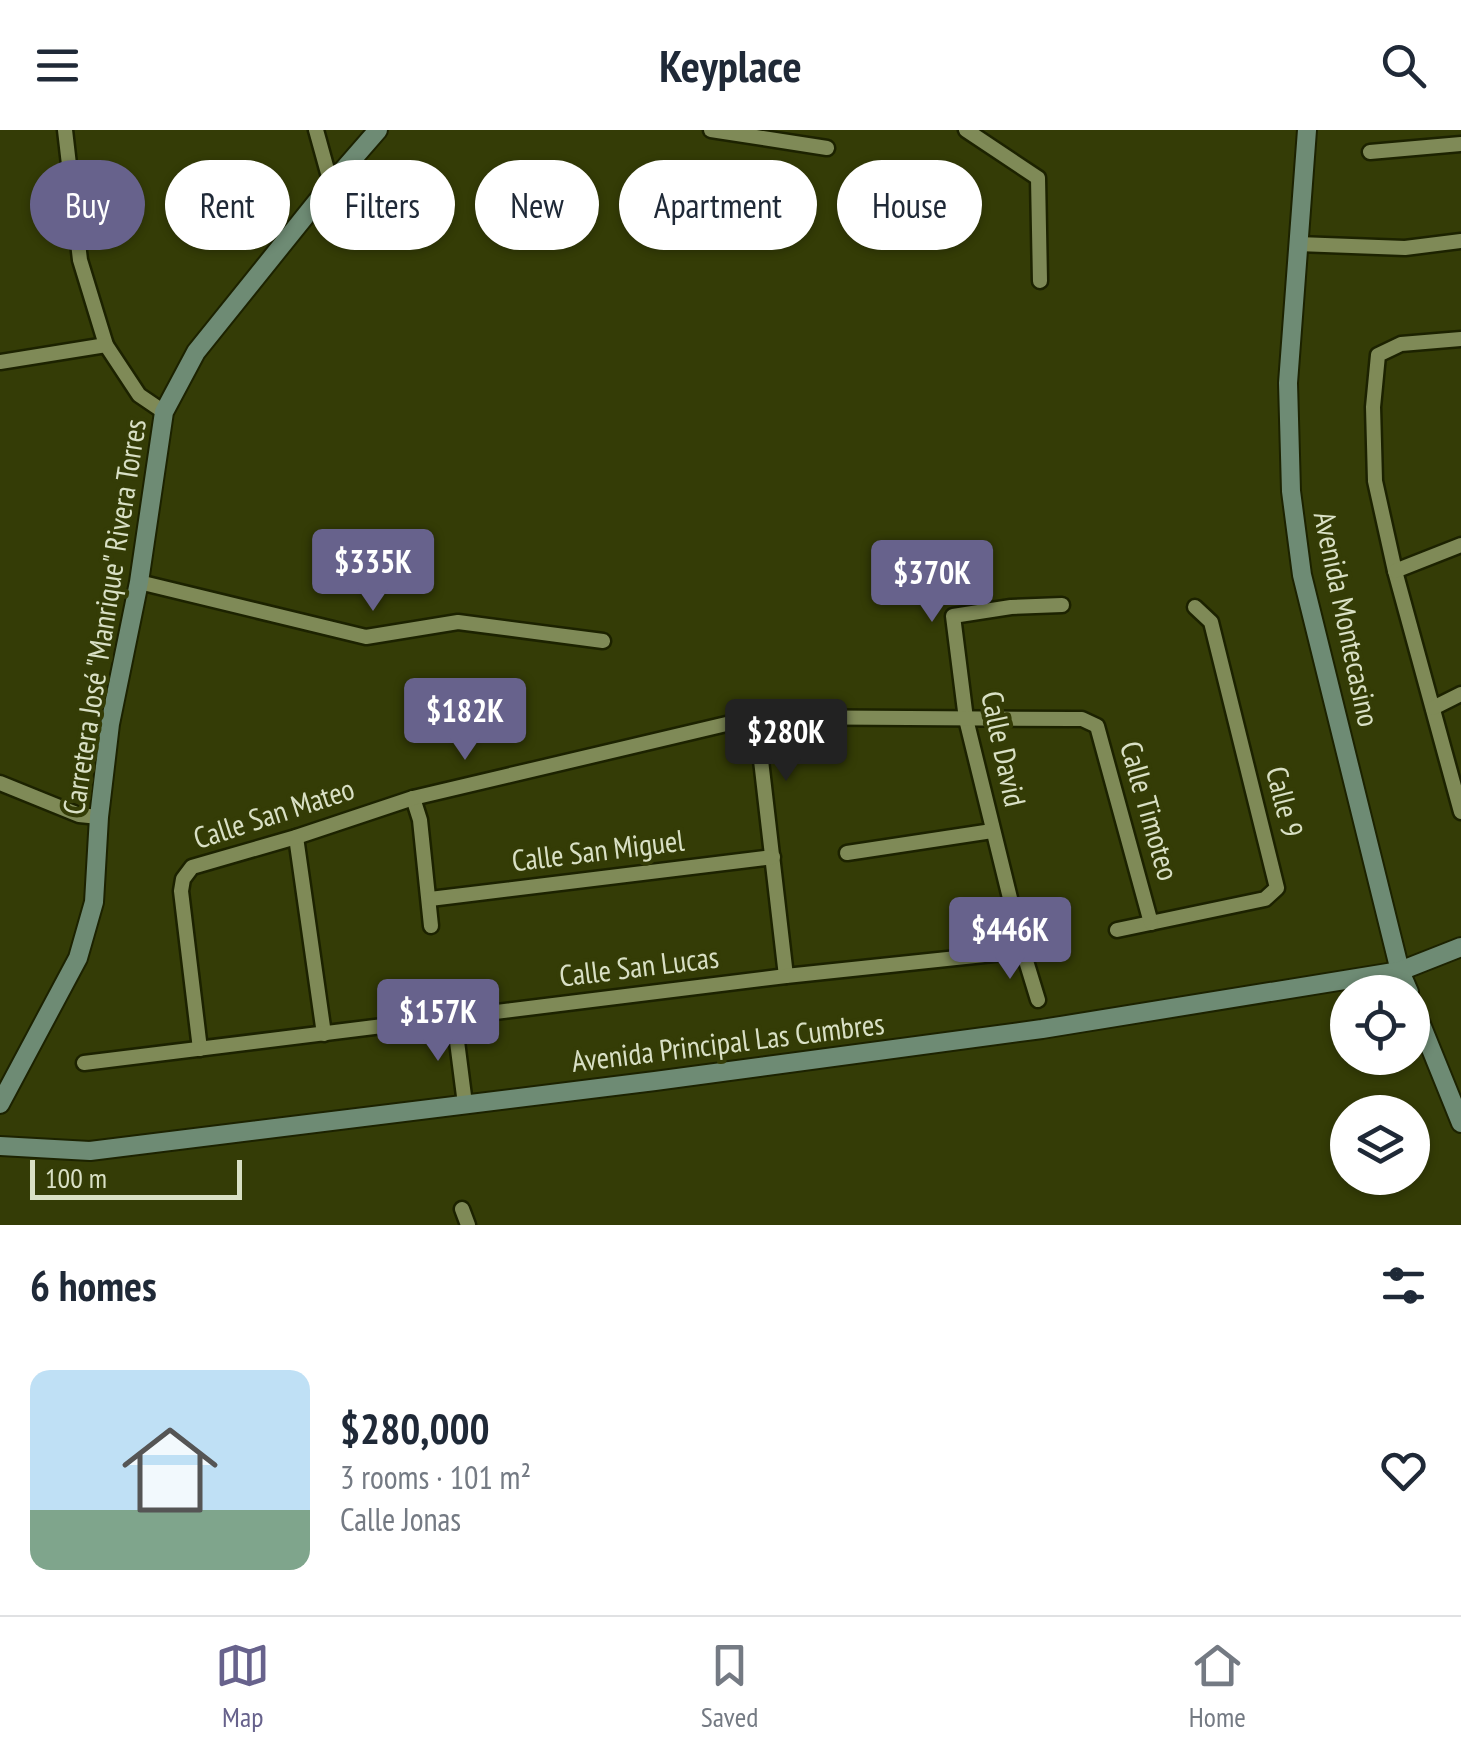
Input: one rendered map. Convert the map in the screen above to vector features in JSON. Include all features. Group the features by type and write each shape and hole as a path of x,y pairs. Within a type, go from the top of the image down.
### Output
{"street":[{"path":"65,130 80,260 106,344 139,395 164,412"},
{"path":"316,130 324,160"},
{"name":"Carretera José \"Manrique\" Rivera Torres","path":"351,160 378,130"},
{"path":"711,130 827,148"},
{"path":"966,130 1038,178 1040,282"},
{"name":"Avenida Montecasino","path":"1306,130 1288,383 1291,490 1302,575 1402,975"},
{"path":"1370,152 1461,144"},
{"name":"Carretera José \"Manrique\" Rivera Torres","path":"0,1104 78,958 94,902 99,817 115,692 139,582 164,412 196,352 310,209"},
{"path":"1298,244 1406,248 1461,241"},
{"path":"1461,339 1401,344 1378,355 1373,407 1375,481 1395,571 1461,812"},
{"path":"0,362 106,344"},
{"path":"1395,571 1461,544"},
{"path":"139,582 366,637 458,622 603,641"},
{"name":"Calle David","path":"1038,1000 966,719 952,616 1011,607 1062,605"},
{"name":"Calle 9","path":"1152,923 1265,899 1277,888 1211,622 1195,608"},
{"path":"1432,708 1461,694"},
{"path":"756,717 786,976"},
{"name":"Calle San Mateo","path":"200,1049 181,900 186,872 198,864 413,798 756,717 966,719"},
{"name":"Calle Timoteo","path":"966,719 1082,719 1096,726 1152,923"},
{"path":"0,783 78,814 99,817"},
{"path":"413,798 420,820 432,926"},
{"path":"847,853 992,831"},
{"path":"296,837 324,1034"},
{"name":"Calle San Miguel","path":"430,899 774,856"},
{"path":"1116,930 1152,923"},
{"name":"Avenida Principal Las Cumbres","path":"0,1146 90,1150 1042,1030 1400,971 1461,947"},
{"name":"Calle San Lucas","path":"84,1063 786,976 1023,952"},
{"path":"454,1018 465,1104"},
{"path":"1430,1046 1461,1123"},
{"path":"462,1208 468,1225"}]}
